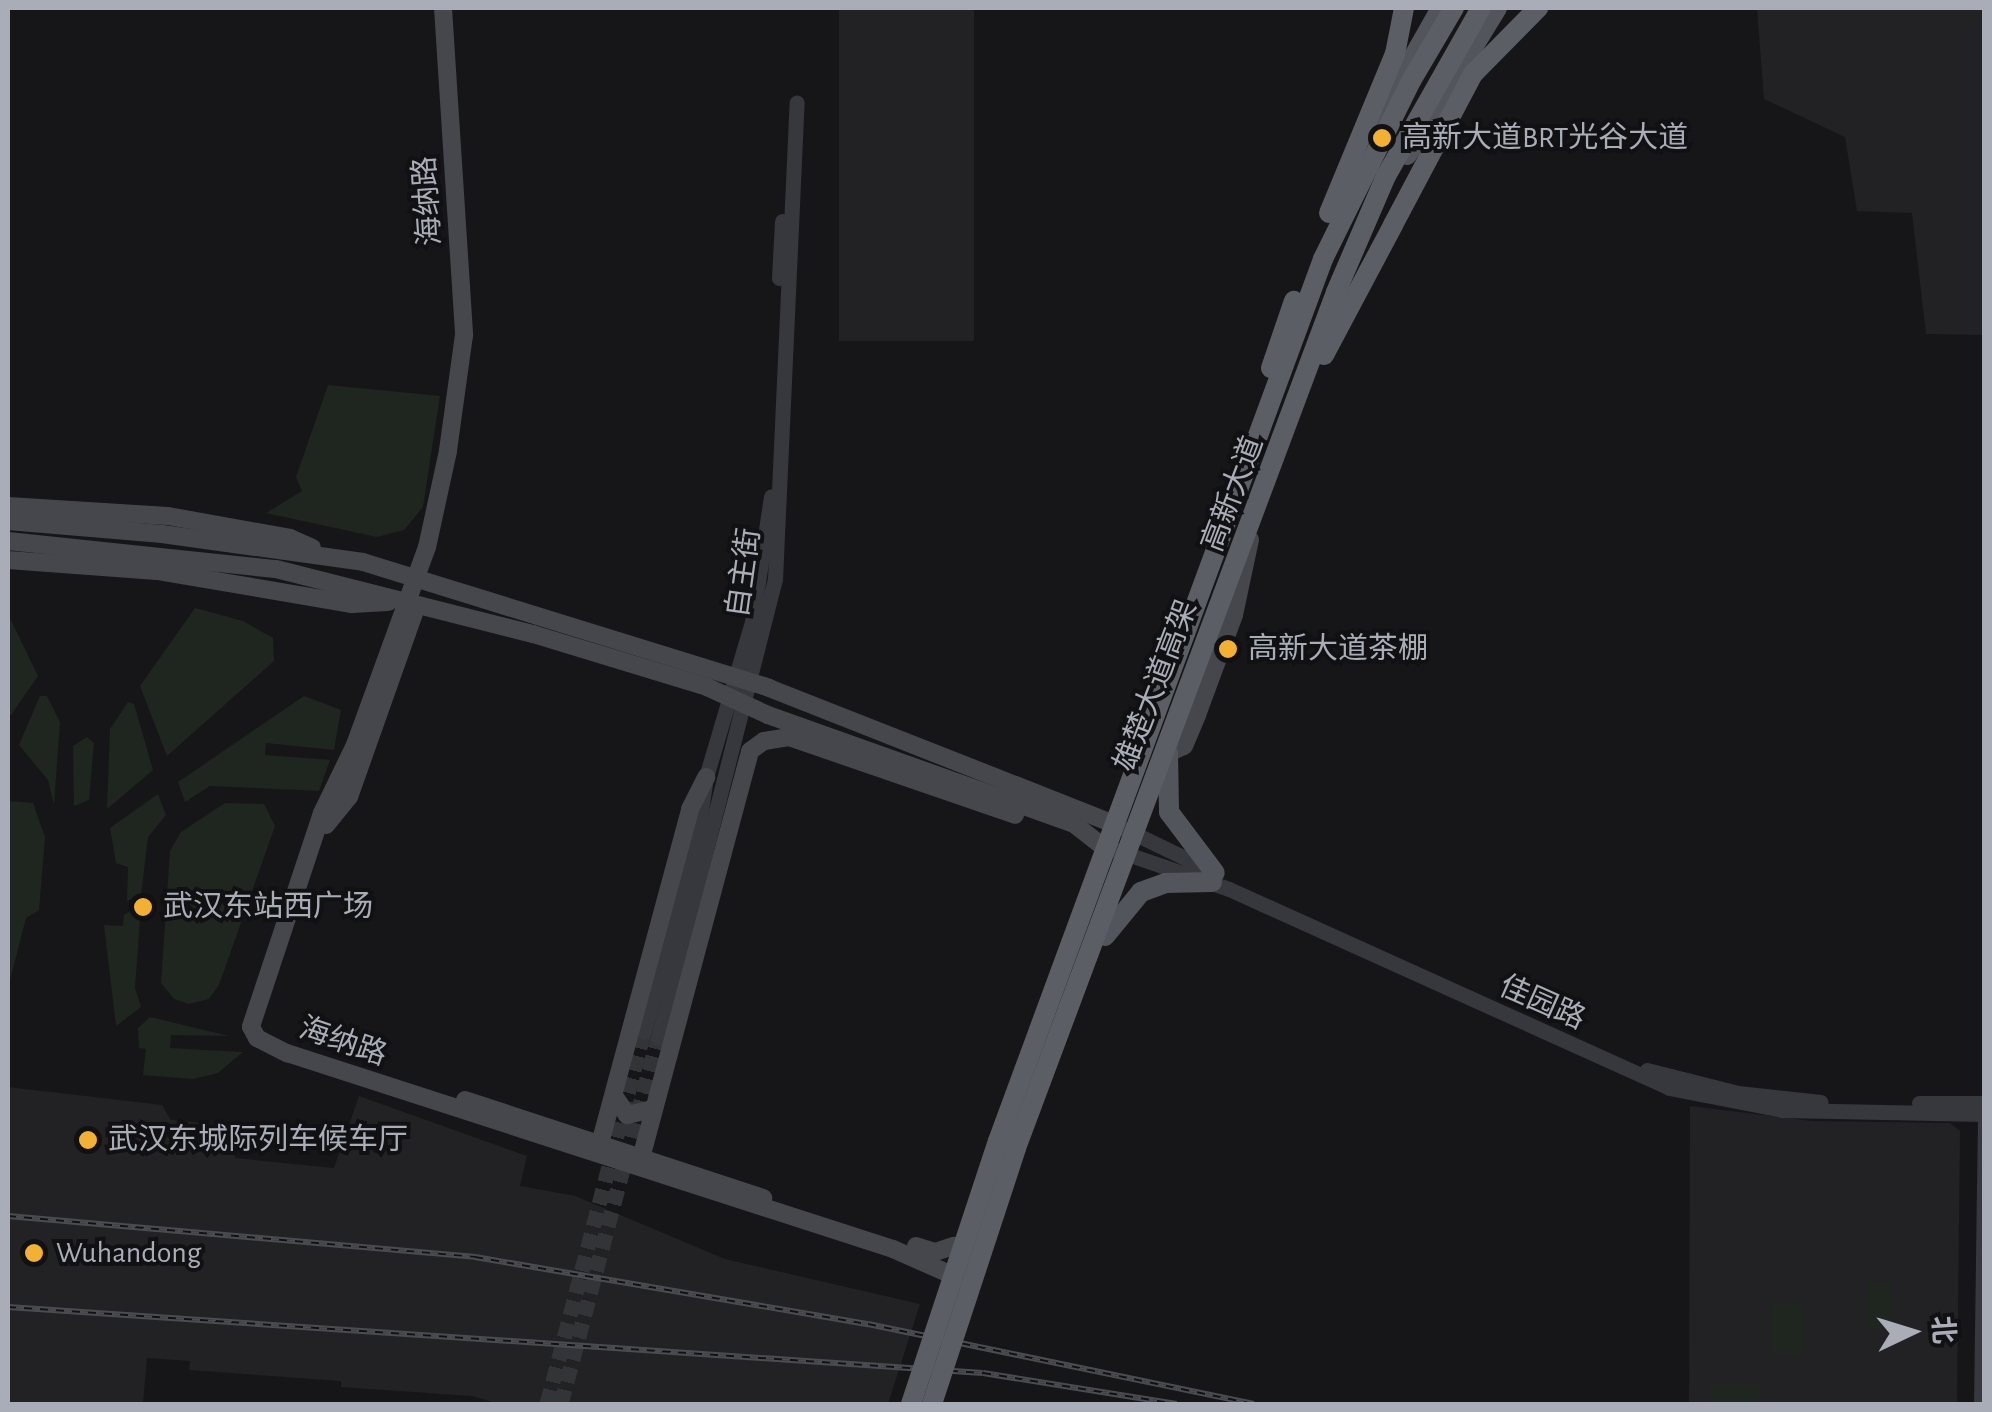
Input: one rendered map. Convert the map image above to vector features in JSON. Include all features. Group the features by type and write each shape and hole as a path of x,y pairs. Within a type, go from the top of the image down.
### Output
{"highway":[{"path":"1242,481 1279,338 1395,54 1404,8"},
{"name":"雄楚大道高架","path":"911,1404 998,1141 1342,212 1453,8"},
{"name":"雄楚大道高架","path":"932,1404 1016,1148 1359,233 1481,8"},
{"path":"1251,521 1318,368 1456,106 1486,56 1538,8"}],"main road":[{"name":"海纳路","path":"443,8 464,334 450,485 412,603 355,745 322,813 251,1027 257,1038 288,1054 599,1147 893,1249 946,1272"},
{"name":"高新大道","path":"938,1295 1100,845 1335,216 1399,73 1441,8"},
{"name":"高新大道","path":"970,1304 1055,1058 1105,936 1251,521 1384,198 1497,8"},
{"path":"8,506 227,525 290,538 326,554 744,680 1044,791 1109,822"},
{"path":"8,521 326,554"},
{"path":"8,541 276,569 412,603 738,701 1074,824 1100,845"},
{"path":"8,560 157,570 352,604 412,603"},
{"path":"640,1161 736,784 750,751 764,740 789,737 1100,845"},
{"path":"1105,936 1141,892 1166,883 1213,878 1170,812 1168,754"},
{"path":"599,1147 690,809 706,778"},
{"path":"1026,1049 1048,1035 1055,1058"},
{"path":"614,1097 627,1115 650,1110"},
{"name":"海纳路","path":"640,1161 935,1252 954,1246"}],"street":[{"name":"自主街","path":"738,701 706,778 697,836 651,1035 710,838 738,701 778,556 792,103"},
{"path":"710,838 736,784"},
{"name":"佳园路","path":"1109,822 1135,845 1654,1073 1819,1102 1984,1103"},
{"name":"佳园路","path":"1100,845 1135,845"},
{"name":"佳园路","path":"1213,878 1669,1088 1782,1110 1984,1114"},
{"path":"1980,1404 1984,1114"}],"shaded area":[{"path":"839,8 974,8 974,341 839,341"},
{"path":"1757,8 1984,8 1984,335 1926,334 1912,213 1857,211 1845,137 1764,99"},
{"path":"328,385 440,396 423,507 404,530 377,537 266,513 302,491 296,477"},
{"path":"195,608 243,621 273,638 274,661 167,756 140,686"},
{"path":"8,614 38,676 11,715 8,714"},
{"path":"40,696 47,696 60,722 54,805 48,780 19,745"},
{"path":"304,696 341,710 334,750 266,743 265,755 330,760 319,791 210,786 185,802 178,782"},
{"path":"128,702 134,704 153,770 107,809 110,729"},
{"path":"87,737 94,743 89,800 74,806 73,746"},
{"path":"158,794 166,815 148,837 141,895 127,901 128,867 116,863 110,828"},
{"path":"8,801 33,803 45,837 39,910 26,918 8,988"},
{"path":"225,803 264,804 275,826 219,985 209,999 189,1004 174,999 161,983 170,851 181,832"},
{"path":"141,905 135,988 141,1007 116,1026 104,925 123,926 124,915"},
{"path":"150,1017 229,1036 171,1035 170,1048 243,1052 218,1073 193,1079 143,1075 146,1049 139,1048 138,1028"},
{"path":"8,1087 162,1105 171,1120 236,1126 235,1158 334,1168 359,1096 527,1156 520,1186 575,1196 725,1259 920,1304 888,1404 499,1404 472,1396 341,1387 341,1381 189,1370 190,1361 147,1358 143,1404 8,1404"},
{"path":"1690,1106 1812,1121 1950,1123 1960,1131 1957,1404 1689,1404"},
{"path":"1868,1282 1892,1282 1892,1328 1868,1328"},
{"path":"1771,1303 1803,1303 1803,1354 1771,1354"},
{"path":"1709,1385 1761,1385 1761,1404 1709,1404"}],"tunnel":[{"path":"547,1404 644,1032"},
{"path":"561,1404 658,1038"}],"railway":[{"path":"8,1216 475,1257 868,1324 1254,1404"},
{"path":"8,1307 983,1373 1177,1404"}],"place":[{"name":"高新大道BRT光谷大道","path":"1382,138"},
{"name":"高新大道茶棚","path":"1228,649"},
{"name":"武汉东站西广场","path":"143,907"},
{"name":"武汉东城际列车候车厅","path":"88,1140"},
{"name":"Wuhandong","path":"34,1253"}]}
